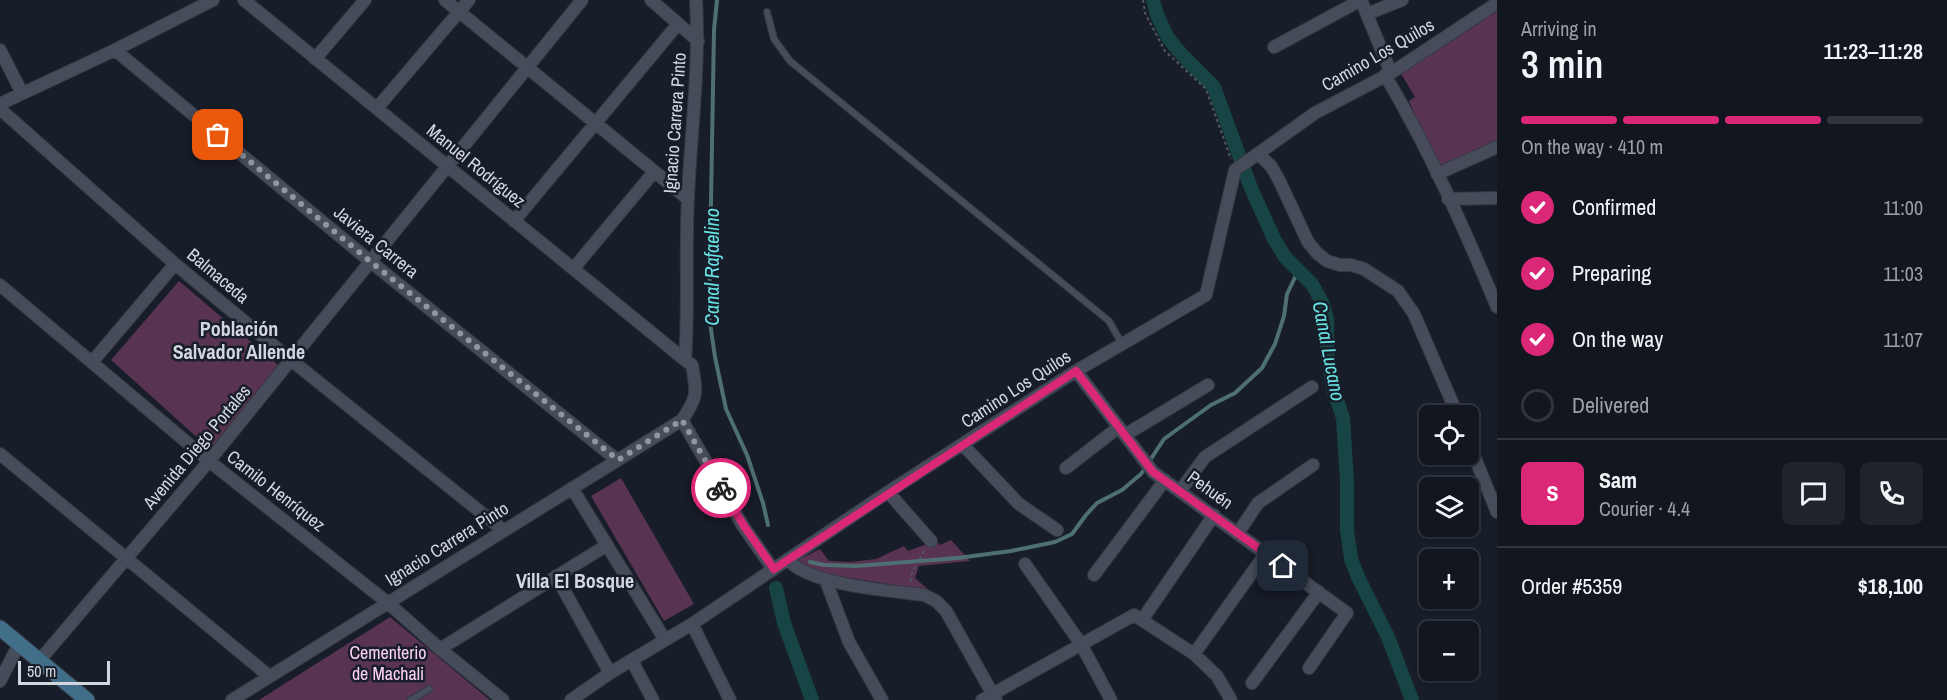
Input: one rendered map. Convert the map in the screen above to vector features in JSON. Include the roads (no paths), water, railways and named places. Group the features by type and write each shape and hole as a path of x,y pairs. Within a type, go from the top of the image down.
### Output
{"main road":[{"path":"0,628 87,700"}],"street":[{"path":"0,104 115,50 213,0"},
{"name":"Manuel Rodríguez","path":"244,0 685,360"},
{"path":"315,59 365,0"},
{"path":"445,0 687,199"},
{"path":"377,108 469,0"},
{"name":"Avenida Diego Portales","path":"39,661 209,461 582,0"},
{"path":"651,0 698,40"},
{"name":"Ignacio Carrera Pinto","path":"232,700 682,420 694,403 696,388 692,365 685,360 688,303 687,199 698,40 696,0"},
{"path":"1274,47 1361,0 1388,74 1474,252 1497,307"},
{"path":"1367,14 1402,0"},
{"name":"Camino Los Quilos","path":"572,700 610,673 692,624 888,492 1076,371 1206,295 1234,170 1316,112 1388,74 1497,3"},
{"path":"514,221 678,24"},
{"path":"0,50 22,93"},
{"name":"Javiera Carrera","path":"115,50 371,262 618,460"},
{"name":"Balmaceda","path":"0,109 175,264 503,530"},
{"path":"1437,174 1497,147"},
{"path":"1258,154 1271,166 1308,242 1317,253 1327,261 1364,269 1398,291 1414,314 1453,405"},
{"path":"573,269 654,172"},
{"path":"1448,199 1497,198"},
{"path":"92,362 175,264"},
{"name":"Camilo Henríquez","path":"0,285 209,461 388,603 503,700"},
{"name":"Pehuén","path":"1076,371 1153,472 1347,613 1309,668"},
{"path":"1066,468 1122,431 1208,385"},
{"path":"1180,491 1205,456 1312,387"},
{"path":"682,420 744,526 774,569"},
{"path":"963,445 1019,504 1057,530"},
{"path":"0,454 269,676"},
{"path":"1238,533 1258,503 1313,465"},
{"path":"1478,465 1497,512"},
{"path":"1094,575 1165,480"},
{"path":"572,488 665,640"},
{"path":"888,492 931,541"},
{"path":"1142,620 1214,515"},
{"path":"440,649 607,545"},
{"path":"1194,654 1266,553"},
{"path":"788,559 792,566 826,580 924,595 936,601 946,611 990,698 1134,615 1194,654 1217,676 1231,700"},
{"path":"1025,564 1081,644 1111,700"},
{"path":"556,576 610,673"},
{"path":"826,580 849,642 882,700"},
{"path":"1252,683 1319,592"},
{"path":"692,624 729,700"},
{"path":"0,681 19,644"},
{"path":"632,661 653,700"}],"lane":[{"path":"767,12 774,39 790,61 1109,321 1122,344"},
{"path":"411,700 429,690"}],"waterway":[{"name":"Canal Rafaelino","path":"717,0 714,30 709,316 726,409 747,455 768,525"},
{"name":"Canal Lucano","path":"1153,0 1168,38 1214,87 1251,188 1274,239 1285,257 1312,284 1323,304 1327,319 1327,352 1333,388 1343,418 1347,530 1351,559 1388,637 1412,700"},
{"path":"810,562 856,566 958,558 1055,542 1072,534 1097,503 1122,490 1141,474 1164,439 1211,405 1235,393 1262,368 1275,344 1284,316 1287,294 1299,269"},
{"name":"Canal Rafaelino","path":"776,588 784,623 812,700"}],"district":[{"name":"Población Salvador Allende","path":"239,340"},
{"name":"Villa El Bosque","path":"575,581"}],"park label":[{"name":"Cementerio de Machali","path":"388,663"}]}
